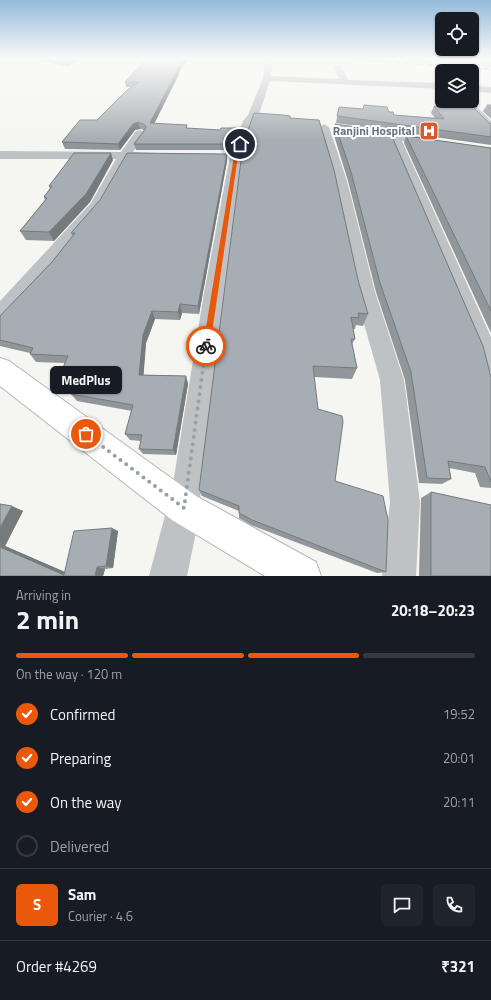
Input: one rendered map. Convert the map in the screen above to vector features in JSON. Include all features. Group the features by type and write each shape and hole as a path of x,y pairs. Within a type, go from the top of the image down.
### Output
{"main road":[{"path":"0,370 184,508 302,576"}],"street":[{"path":"168,576 184,508 214,293 228,156 248,121 253,116 264,86"},
{"path":"479,89 491,90"},
{"path":"473,108 491,127"},
{"path":"253,116 277,120"},
{"path":"327,127 365,292 392,380 405,502 399,576"},
{"path":"355,131 439,143"},
{"path":"0,314 97,205 124,156 140,133"},
{"path":"394,137 491,362"},
{"path":"0,155 164,156"}],"building":[{"path":"133,86 169,86 150,123 187,125 186,128 220,130 221,128 236,128 230,144 134,144 146,128 145,125 138,122 133,124 118,144 62,142 80,120 97,120 126,91"},
{"path":"364,105 387,107 389,112 393,112 394,115 444,119 436,108 474,108 491,124 491,137 337,116 339,107 363,109"},
{"path":"254,113 319,120 334,170 358,280 368,314 358,313 359,318 351,317 355,339 351,339 357,368 313,366 318,409 342,416 343,422 335,481 383,496 388,520 386,572 252,520 239,513 239,506 199,490 243,145"},
{"path":"335,124 390,132 483,346 491,377 491,482 485,467 448,461 451,479 427,478 411,372 380,283 351,172"},
{"path":"406,136 491,148 491,311"},
{"path":"74,153 111,153 86,194 49,232 20,231 47,198 44,197 52,186 49,186"},
{"path":"127,153 227,154 198,306 180,304 178,312 152,311 143,335 139,375 186,376 173,450 139,449 142,435 125,434 133,405 71,394 84,370 62,370 68,356 30,354 33,348 0,340 0,316 52,262 75,233 71,233 100,200"},
{"path":"431,492 491,505 491,576 431,576"},
{"path":"0,504 12,506 0,528"},
{"path":"112,528 106,566 97,567 95,576 0,576 0,547 64,575 74,531"}],"way so far":[{"path":"86,434 184,508 206,346"}],"place":[{"name":"Ranjini Hospital","path":"429,131"},
{"name":"MedPlus","path":"86,434"}],"route":[{"path":"206,346 236,156 240,144"}]}
